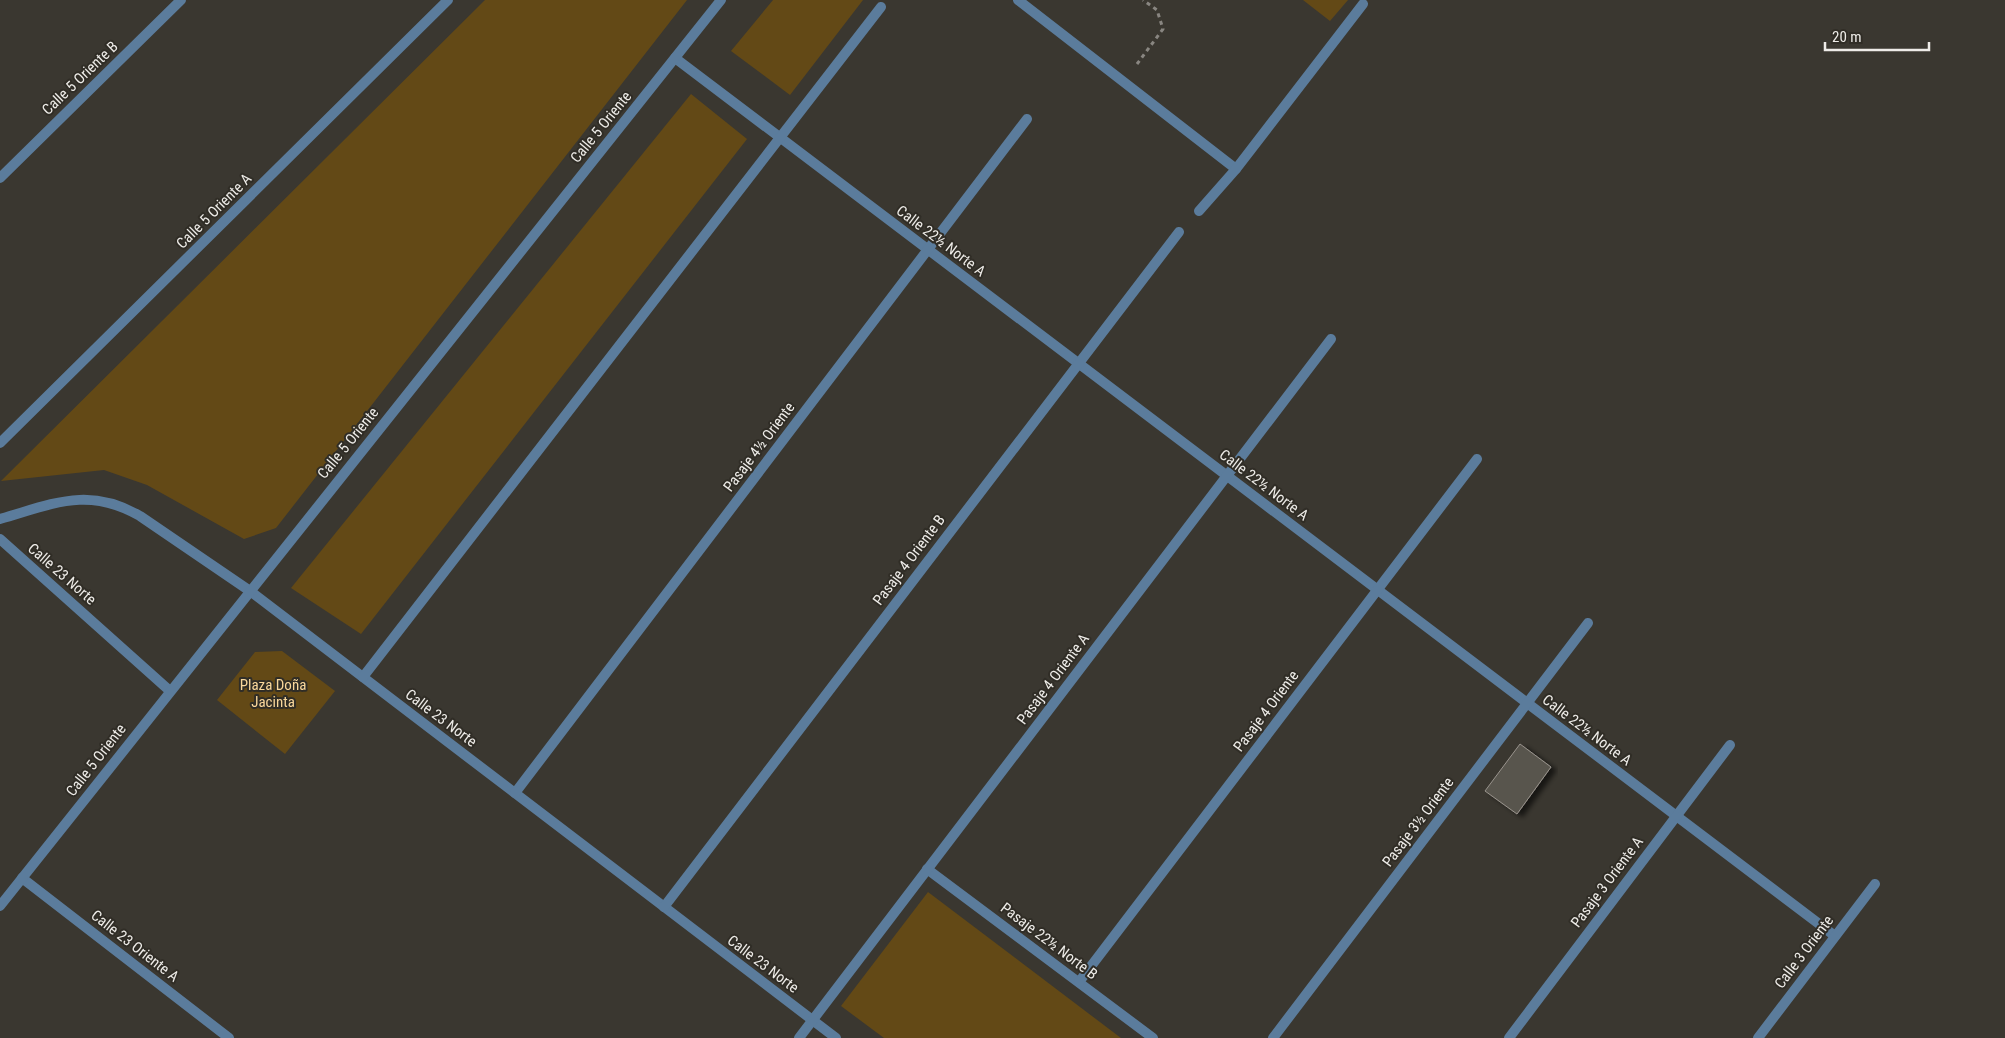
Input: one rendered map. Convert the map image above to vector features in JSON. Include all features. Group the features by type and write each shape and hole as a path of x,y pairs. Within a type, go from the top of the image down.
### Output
{"street":[{"name":"Calle 5 Oriente B","path":"0,178 181,0"},
{"name":"Calle 5 Oriente A","path":"0,443 448,0"},
{"name":"Calle 5 Oriente","path":"0,906 721,0"},
{"path":"1018,0 1236,169"},
{"path":"1199,211 1236,169 1363,4"},
{"path":"363,677 881,7"},
{"name":"Calle 22½ Norte A","path":"675,58 1835,936"},
{"name":"Pasaje 4½ Oriente","path":"515,793 1027,119"},
{"name":"Pasaje 4 Oriente B","path":"664,907 1179,232"},
{"name":"Pasaje 4 Oriente A","path":"799,1038 1331,339"},
{"name":"Pasaje 4 Oriente","path":"1079,982 1477,459"},
{"name":"Calle 23 Norte","path":"0,519 57,502 72,500 101,500 122,505 140,516 250,591 836,1038"},
{"name":"Calle 23 Norte","path":"0,539 170,691"},
{"name":"Pasaje 3½ Oriente","path":"1273,1038 1588,623"},
{"name":"Pasaje 3 Oriente A","path":"1509,1038 1730,745"},
{"name":"Pasaje 22½ Norte B","path":"927,869 1153,1038"},
{"name":"Calle 23 Oriente A","path":"22,878 229,1038"},
{"name":"Calle 3 Oriente","path":"1758,1038 1875,884"}],"path":[{"path":"1124,82 1163,29 1157,10 1143,0"}],"green space":[{"path":"485,0 687,0 276,528 244,539 147,485 104,470 1,481"},
{"path":"773,0 863,0 790,95 731,51"},
{"path":"1303,0 1348,0 1330,21"},
{"path":"691,94 747,139 361,634 291,588"},
{"name":"Plaza Doña Jacinta","path":"282,651 335,691 285,754 217,700 255,652"},
{"path":"928,892 1121,1038 884,1038 841,1006"}],"building":[{"path":"1520,744 1551,767 1517,814 1485,791"}]}
